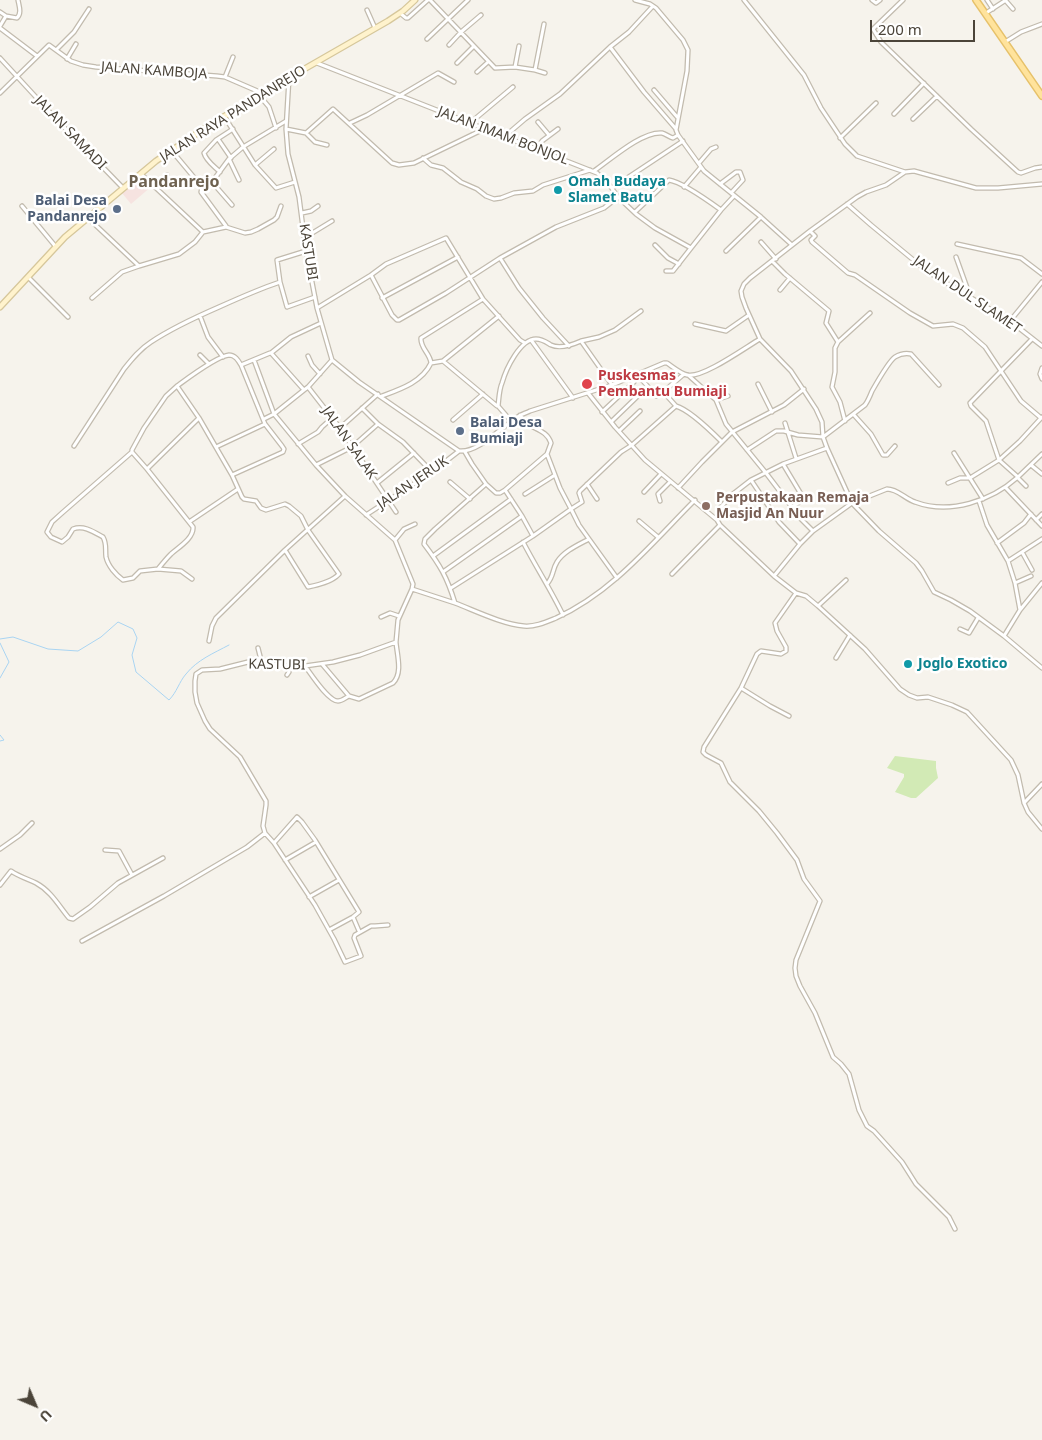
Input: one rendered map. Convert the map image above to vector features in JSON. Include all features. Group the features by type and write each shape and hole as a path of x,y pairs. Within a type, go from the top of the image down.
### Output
{"main road":[{"name":"JALAN RAYA PANDANREJO","path":"0,307 56,247 123,188 172,150 224,116 376,28 400,13 415,0"},
{"path":"976,0 1042,96"}],"street":[{"path":"0,12 6,16 17,18 20,13 18,0"},
{"path":"400,13 407,19 429,0 497,69 515,67 544,73"},
{"path":"427,39 468,0"},
{"path":"635,0 653,6 683,40 688,50 688,71 676,130"},
{"path":"744,0 804,75 821,108 840,138 857,156 905,172 914,171 976,188 1042,184"},
{"path":"872,0 876,3 880,0"},
{"path":"903,0 873,29 881,42 1018,172 1023,173 1035,168 1042,168"},
{"path":"987,0 993,9"},
{"path":"986,13 1006,0 1013,10"},
{"path":"504,137 560,94 610,47 629,32 653,6"},
{"path":"56,50 74,32 89,9"},
{"path":"367,10 376,28"},
{"path":"448,45 480,15"},
{"path":"1,90 17,77 37,56 0,27 6,16"},
{"path":"535,70 544,24"},
{"path":"1005,43 1021,32 1042,24"},
{"path":"67,59 76,44"},
{"name":"JALAN KAMBOJA","path":"37,56 49,45 67,59 88,66 225,77 261,94"},
{"path":"457,63 474,46"},
{"path":"515,67 519,46"},
{"path":"610,47 676,130 700,165 792,244"},
{"path":"225,77 233,57"},
{"name":"JALAN SAMADI","path":"0,58 123,188"},
{"name":"JALAN IMAM BONJOL","path":"317,62 592,170 601,175 618,197 634,212 655,228 692,248"},
{"path":"477,72 488,62"},
{"path":"350,123 438,73 454,82"},
{"name":"KASTUBI","path":"289,78 286,121 288,154 302,213 306,251 317,308 332,360"},
{"path":"894,114 924,83"},
{"path":"470,123 513,87"},
{"path":"654,90 678,118"},
{"path":"261,94 269,107 276,128"},
{"path":"913,120 938,96"},
{"path":"840,138 876,103"},
{"path":"306,133 333,109 394,164 399,165 411,164 484,129"},
{"path":"224,116 255,165 275,188 295,182"},
{"path":"202,187 212,182 230,159 244,147 286,121"},
{"path":"538,122 549,135"},
{"path":"220,172 204,153 232,129"},
{"path":"286,129 306,133 315,142 326,145"},
{"path":"538,148 542,141 558,129"},
{"path":"423,158 431,165 443,168 461,182 477,188 494,200 514,193 533,191 543,185 592,170 641,138 662,133 673,138 678,135"},
{"path":"218,140 230,159 239,180"},
{"path":"612,188 682,141"},
{"path":"684,187 711,149 716,147"},
{"path":"255,165 274,149"},
{"path":"172,150 202,187 202,192 226,227 236,231 251,232 265,227 277,217 281,206"},
{"path":"666,271 672,271 679,264 743,180 740,172 736,172 720,184"},
{"path":"905,172 886,185 866,192 840,208 812,232 792,244 775,262 750,278 742,288 742,297 760,339 791,371 804,389 822,422 826,448 852,503 879,531 916,563 934,592 959,605 1004,636 1042,668"},
{"path":"141,174 203,232"},
{"path":"155,186 167,175"},
{"path":"634,212 669,180 674,181 721,210"},
{"path":"212,182 232,205"},
{"path":"371,275 392,315 399,320 471,278 500,258 556,227 604,208 618,197"},
{"name":"JALAN DUL SLAMET","path":"847,204 928,272 1010,321 1042,346"},
{"path":"22,206 56,247"},
{"path":"302,213 318,206"},
{"path":"726,252 761,217"},
{"path":"88,218 138,266"},
{"path":"304,236 311,234 332,221"},
{"path":"92,298 122,272 179,254 190,246 203,232 226,227"},
{"path":"812,232 815,236 811,240 812,242 848,273 855,275 905,310 933,326 953,324 963,328 985,348 1021,401 1042,417 999,460 970,478 960,478 948,483"},
{"path":"317,308 386,264 445,237 449,240 483,299 520,340 525,343"},
{"path":"761,242 775,262 790,278 829,310 826,323 838,342"},
{"path":"957,244 1021,258 1042,274"},
{"path":"655,245 668,258 679,264"},
{"path":"306,251 278,259 276,263 287,307 315,297"},
{"path":"382,298 458,257"},
{"path":"956,257 970,296"},
{"path":"500,258 519,288 569,346"},
{"path":"28,276 68,317"},
{"path":"780,290 790,278"},
{"path":"74,446 131,359 150,342 200,316 280,282"},
{"path":"1010,321 1042,282"},
{"path":"340,428 362,408 379,396 408,386 424,374 431,363 430,357 420,342 421,338 483,299"},
{"path":"498,406 502,383 519,349 525,343 536,339 543,340 552,346 569,346 615,330 641,312"},
{"path":"844,421 840,402 832,387 835,372 835,348 838,342 870,313"},
{"path":"695,324 726,331 749,315"},
{"path":"200,316 208,337 223,357"},
{"path":"431,363 443,361 499,316"},
{"path":"241,364 271,353 291,337 321,323"},
{"path":"686,374 693,376 710,369 760,339"},
{"path":"1026,486 999,460 986,421 970,403 1032,339"},
{"path":"531,340 573,398"},
{"path":"581,341 612,385"},
{"path":"271,353 304,390"},
{"path":"747,450 774,432 824,437 868,402 893,358 898,356 911,354 938,385"},
{"path":"200,355 209,364"},
{"path":"192,579 181,571 158,570 140,571 133,578 123,580 114,572 108,560 106,543 103,537 77,527 62,542 51,537 47,532 52,522 132,452 132,447 166,396 209,364 229,355 236,358 241,364 265,424 284,450 282,454 232,475"},
{"path":"308,356 312,365 320,374"},
{"path":"254,360 274,414 316,465 345,496 394,540 413,584 399,616 396,642 398,671 392,683 359,700 349,696 322,663"},
{"path":"264,419 274,414 308,387 332,360 379,396 459,451 465,452 520,415 612,385 667,363 686,374 716,400 726,424 766,472 801,519 813,531"},
{"path":"443,361 498,406 511,421"},
{"path":"1042,368 1040,374 1042,379"},
{"path":"636,374 655,396 662,393 686,374"},
{"path":"602,412 634,382"},
{"path":"758,384 772,412"},
{"path":"178,386 199,418 244,498 256,501 263,509 269,510 286,504 301,516 308,530 339,574 329,581 308,586 285,550"},
{"name":"JALAN SALAK","path":"308,387 340,428 396,512"},
{"path":"678,488 732,432 784,405 804,389"},
{"path":"611,422 642,392"},
{"path":"588,393 602,412 645,460 670,482 695,500 774,576 796,593 806,596 818,606 864,649 900,689 917,698 928,697 968,712 1011,760 1018,775 1024,803 1028,812 1042,829"},
{"path":"662,393 668,396 676,406 689,413 722,442"},
{"path":"453,420 483,394"},
{"path":"716,400 728,396"},
{"path":"451,588 533,536 582,502 579,492 621,452 632,445 676,406"},
{"path":"362,408 378,424 403,442 432,472"},
{"path":"619,431 640,411"},
{"path":"465,452 486,484 496,493 505,490 547,454 551,443 548,436 524,423 520,415"},
{"path":"854,415 874,438 883,455 886,455 895,446"},
{"path":"148,469 199,418"},
{"path":"298,444 319,431 332,418"},
{"path":"785,423 796,459"},
{"path":"216,447 265,424"},
{"path":"316,465 352,447 378,424"},
{"path":"717,520 719,508 724,502 751,480 783,464 826,448"},
{"name":"JALAN JERUK","path":"366,515 432,472 459,451"},
{"path":"132,452 148,469 194,529 190,537 158,570"},
{"path":"377,483 414,453"},
{"path":"547,454 560,488 579,525 617,578"},
{"path":"954,454 970,478 981,500 985,520 1008,561 1020,610"},
{"path":"774,576 813,531 852,503 887,489 893,490 912,502 935,507 946,508 981,500 1006,488 1042,454"},
{"path":"783,464 804,499 792,507"},
{"path":"1031,465 1042,474"},
{"path":"644,492 661,474"},
{"path":"525,494 555,475"},
{"path":"751,480 779,522 800,544"},
{"path":"450,482 470,499"},
{"path":"660,501 658,494 670,482"},
{"path":"455,603 444,572 424,544 425,539 486,484"},
{"path":"587,484 597,499"},
{"path":"1006,488 1042,526"},
{"path":"189,522 238,489"},
{"path":"505,490 533,536"},
{"path":"210,641 212,626 216,618 285,550 345,496"},
{"path":"433,556 511,499"},
{"path":"412,589 511,624 524,626 540,624 563,615 594,596 617,578 695,500"},
{"path":"997,543 1024,523 1031,514"},
{"path":"1036,520 1042,514"},
{"path":"444,572 522,516"},
{"path":"639,521 658,538"},
{"path":"394,540 404,529 415,524"},
{"path":"672,574 720,525"},
{"path":"547,584 561,557 572,548 589,539"},
{"path":"1008,561 1042,539"},
{"path":"523,542 563,615"},
{"path":"1022,552 1032,570"},
{"path":"1014,583 1031,576"},
{"path":"818,606 846,580"},
{"path":"1004,636 1020,610 1042,583"},
{"path":"796,593 775,623 786,651 781,654 761,651 757,654 741,688 704,747 703,752 721,763 730,782 778,833 797,860 804,879 820,901 796,960 796,976 800,986 815,1014 833,1058 849,1074 859,1110 866,1126 874,1131 902,1162 916,1184 949,1217 955,1229"},
{"path":"380,617 390,613 399,616"},
{"path":"960,629 969,633 978,618"},
{"path":"836,658 850,635"},
{"name":"KASTUBI","path":"265,834 263,826 266,806 264,798 240,757 210,729 197,704 195,692 196,674 199,671 230,668 248,662 305,666 333,662 360,656 396,642"},
{"path":"258,648 262,664"},
{"path":"286,674 289,672 290,666"},
{"path":"305,666 333,700 341,701 349,696"},
{"path":"741,688 789,716"},
{"path":"1024,803 1042,784"},
{"path":"274,843 297,817 316,842 358,912 358,914 329,930"},
{"path":"0,849 32,824"},
{"path":"82,941 164,896 247,847 265,834 274,843 309,897 329,930 345,962 361,956 354,937 359,932 370,926 388,925"},
{"path":"285,860 316,842"},
{"path":"105,850 119,851 132,875"},
{"path":"0,885 11,871 20,878 36,883 44,888 69,918 73,919 90,907 113,886 163,858"},
{"path":"309,897 339,880"},
{"path":"353,917 359,932"}],"shaded area":[{"path":"142,177 152,186 131,204 122,193"}],"green space":[{"path":"895,756 936,761 938,778 916,798 895,792 904,774 887,768"}],"waterway":[{"path":"0,639 13,637 48,649 78,651 101,637 118,622 133,629 137,638 132,655 136,672 169,700 190,669 206,657 229,645"},
{"path":"0,643 9,662 0,678"},
{"path":"0,735 4,740 0,741"}],"place":[{"name":"Omah Budaya Slamet Batu","path":"558,190"},
{"name":"Balai Desa Pandanrejo","path":"117,209"},
{"name":"Puskesmas Pembantu Bumiaji","path":"587,384"},
{"name":"Balai Desa Bumiaji","path":"460,431"},
{"name":"Perpustakaan Remaja Masjid An Nuur","path":"706,506"},
{"name":"Joglo Exotico","path":"908,664"}],"district":[{"name":"Pandanrejo","path":"174,182"}]}
